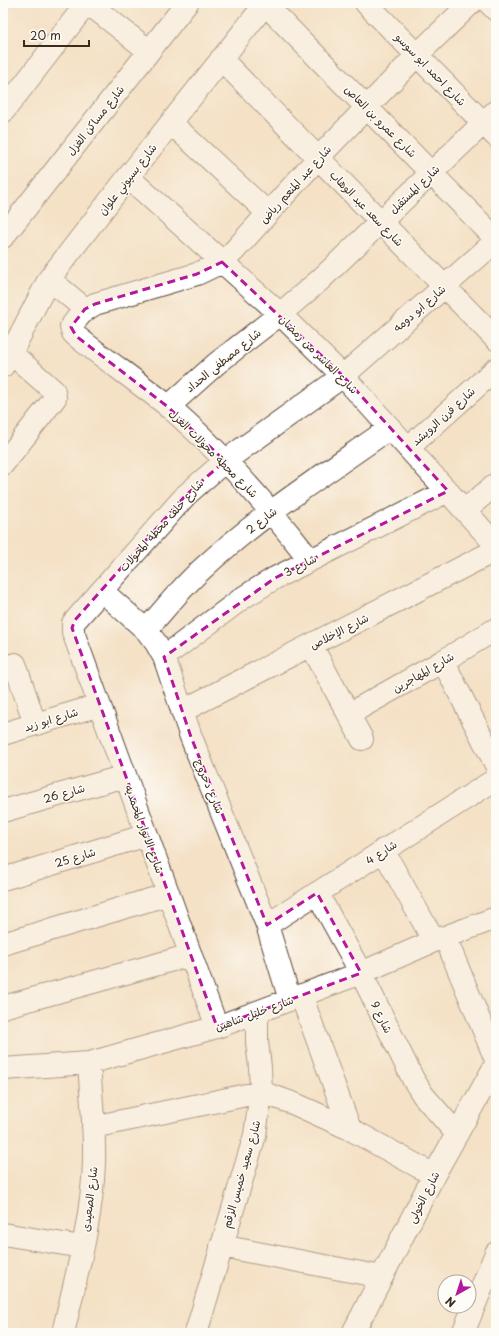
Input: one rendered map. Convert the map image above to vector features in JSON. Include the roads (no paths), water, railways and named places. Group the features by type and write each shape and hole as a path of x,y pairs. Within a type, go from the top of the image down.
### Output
{"street":[{"path":"3,112 87,3 149,51"},
{"name":"شارع مساكن الغزل","path":"3,237 187,3"},
{"name":"شارع احمد ابو سوسو","path":"366,3 417,55 492,123"},
{"name":"شارع عبد المنعم رياض","path":"85,309 96,304 156,285 197,274 222,262 318,158 417,55 471,3"},
{"path":"489,3 496,10"},
{"name":"شارع بسيوني علوان","path":"7,359 49,279 170,123 266,4"},
{"name":"شارع عمرو بن العاص","path":"266,4 496,240"},
{"name":"شارع سعد عبد الوهاب","path":"221,59 496,339"},
{"path":"170,123 268,213"},
{"name":"شارع المستقبل","path":"280,314 320,280 431,172 492,123"},
{"name":"شارع العاشر من رمضان","path":"128,177 280,314 343,376 496,545"},
{"name":"شارع ابو دومه","path":"343,376 496,240"},
{"path":"49,279 85,309"},
{"name":"شارع محطة محولات الغزل","path":"85,309 78,316 71,327 73,333 168,407 225,460 272,511 310,560"},
{"name":"شارع مصطفى الحداد","path":"168,407 216,364 280,314"},
{"path":"3,464 56,398 54,391 7,359"},
{"name":"شارع فرن الرويشد","path":"408,448 496,369"},
{"name":"شارع خلف محطة المحولات","path":"73,632 72,628 75,620 186,494 225,460 343,376"},
{"name":"شارع 2","path":"146,630 200,571 225,548 272,511 390,428"},
{"path":"465,510 496,484"},
{"name":"شارع 3","path":"164,657 244,597 275,578 448,491"},
{"name":"شارع الإخلاص","path":"182,711 496,550"},
{"name":"شارع دحروج","path":"102,591 146,630 164,657 191,737 295,998 350,1129"},
{"name":"شارع المهاجرين","path":"349,714 496,629"},
{"name":"شارع الانوار المحمديه","path":"73,632 217,1027"},
{"path":"311,645 362,740"},
{"path":"443,661 496,765"},
{"path":"15,664 35,724"},
{"name":"شارع ابو زيد","path":"3,734 99,705"},
{"name":"شارع 26","path":"3,810 125,776"},
{"name":"شارع 4","path":"267,925 496,779"},
{"name":"شارع 25","path":"3,878 147,834"},
{"path":"384,850 439,939 496,1060"},
{"name":"شارع 9","path":"317,893 361,973 413,1079 423,1095 457,1134"},
{"path":"3,944 169,894"},
{"name":"شارع خليل شاهين","path":"3,1069 89,1063 217,1027 361,973 439,939 496,918"},
{"path":"3,1007 191,955"},
{"name":"شارع سعيد خميس الزقم","path":"196,1333 255,1135 261,1092 257,1042 257,1012"},
{"name":"شارع الصعيدى","path":"63,1333 91,1199 94,1163 89,1063"},
{"name":"شارع الخولى","path":"354,1333 434,1175 496,1064"},
{"path":"93,1127 261,1092 295,1104 350,1129 434,1175"},
{"path":"3,1234 82,1247"},
{"path":"221,1246 382,1277"},
{"path":"463,1333 496,1253"}]}
